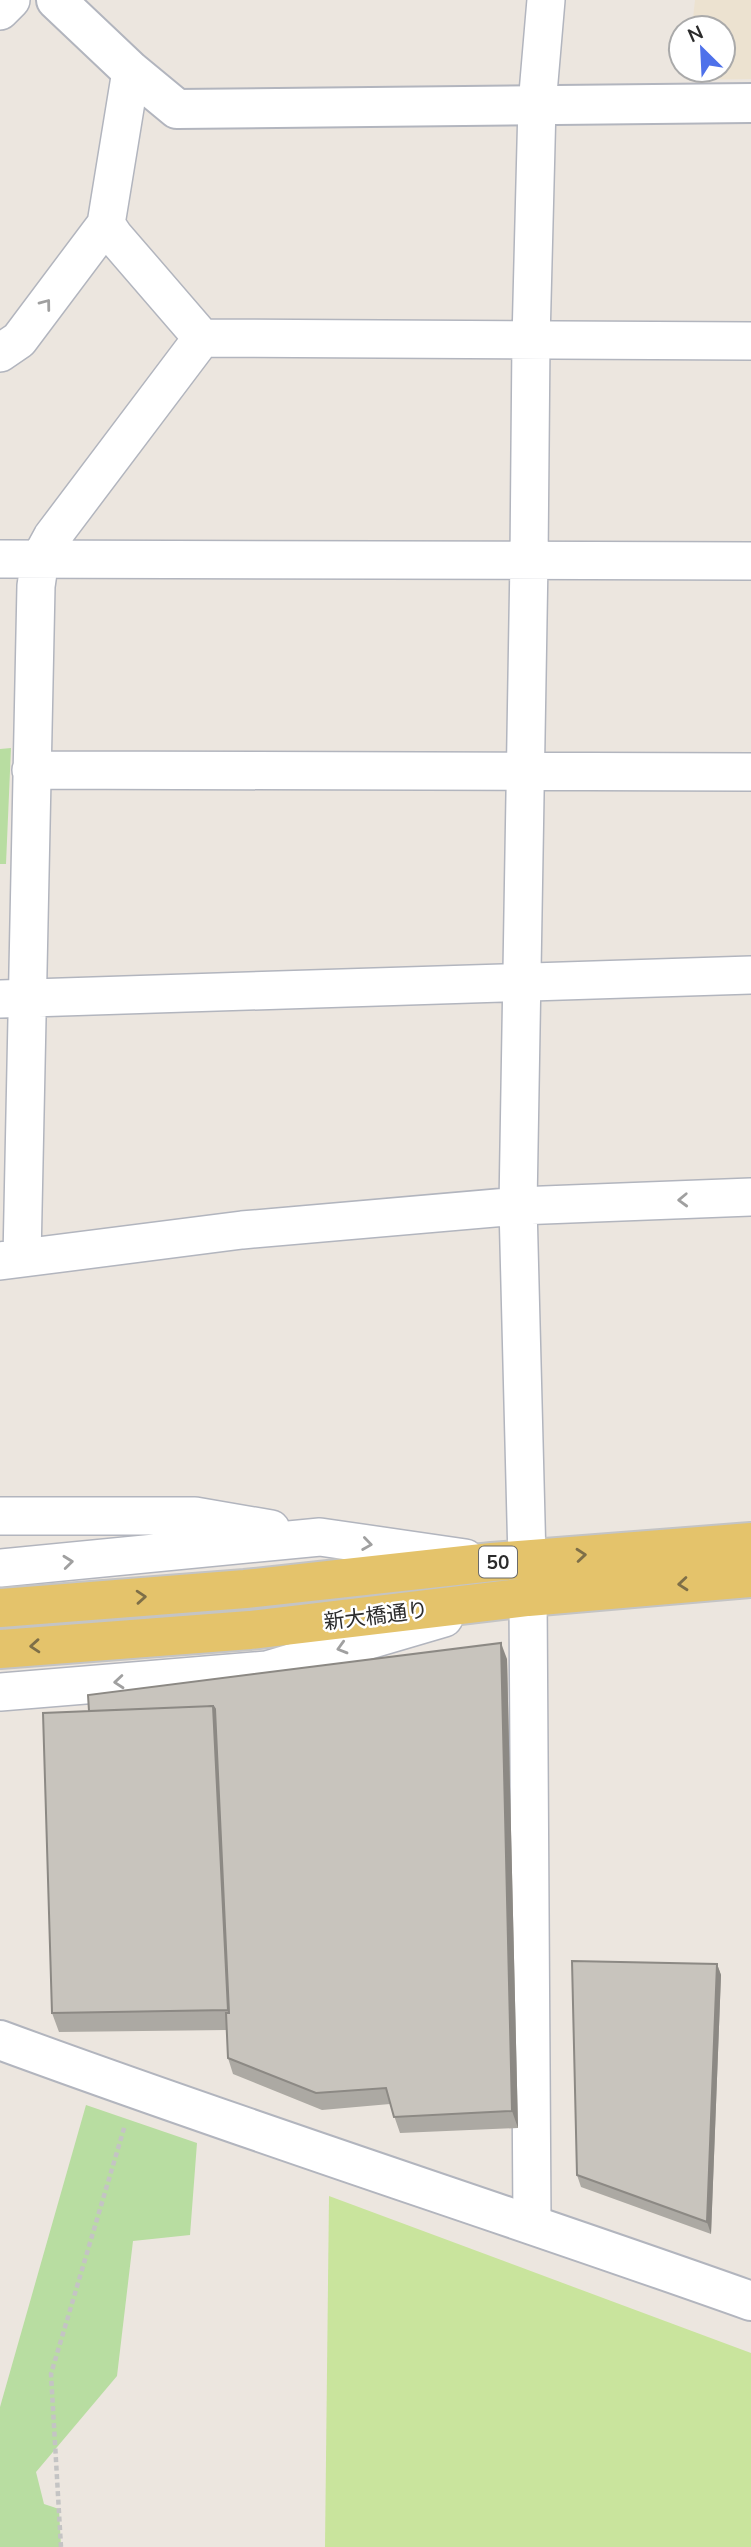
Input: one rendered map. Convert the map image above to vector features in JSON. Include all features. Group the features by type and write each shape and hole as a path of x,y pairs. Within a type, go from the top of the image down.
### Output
{"main road":[{"name":"新大橋通り","path":"0,1649 250,1630 512,1580 751,1542"},
{"name":"新大橋通り","path":"0,1608 245,1589 512,1580 751,1578"}],"street":[{"path":"0,11 11,0"},
{"path":"55,0 131,71 177,109 751,103"},
{"path":"532,2223 512,1580 531,340 537,105 546,0"},
{"path":"0,353 19,340 106,224 131,71"},
{"path":"106,224 202,338 751,341"},
{"path":"202,338 52,537 40,559 36,586 31,770 13,998 11,1259 242,1230 518,1206 751,1197"},
{"path":"0,559 751,561"},
{"path":"31,770 751,772"},
{"path":"13,998 751,975"},
{"path":"0,1516 194,1516 320,1537 512,1580"},
{"path":"0,1568 320,1537"},
{"path":"0,1692 267,1670 512,1580"},
{"path":"0,2040 136,2090 532,2223 751,2301"}],"path":[{"path":"61,2547 51,2374 136,2090"}],"shaded area":[{"path":"695,0 751,0 751,79 737,79 737,14 694,14"}],"green space":[{"path":"11,748 6,864 0,864 0,749"},
{"path":"86,2105 197,2143 190,2235 133,2241 117,2376 36,2472 44,2504 59,2509 61,2547 0,2547 0,2407"},
{"path":"329,2196 751,2353 751,2547 325,2547"}],"building":[{"path":"501,1643 512,2111 394,2117 386,2088 316,2093 228,2058 226,2013 229,2013 215,1709 213,1706 89,1711 88,1695"},
{"path":"213,1706 228,2010 52,2013 43,1713"},
{"path":"572,1961 717,1964 707,2222 577,2175"}]}
